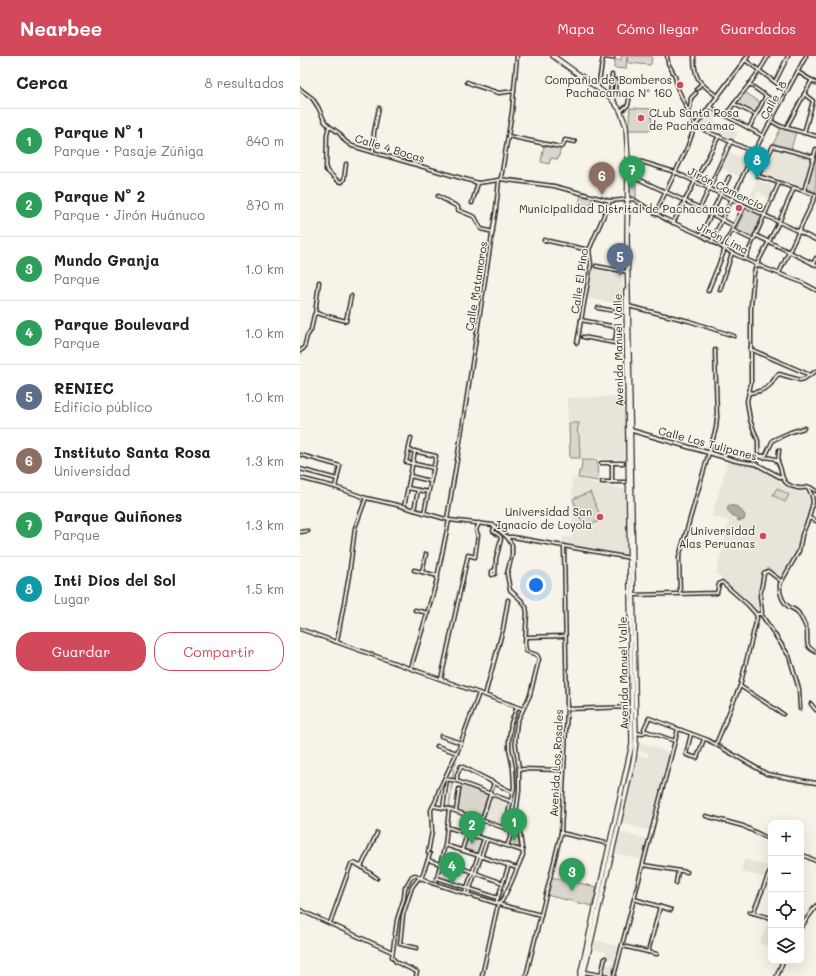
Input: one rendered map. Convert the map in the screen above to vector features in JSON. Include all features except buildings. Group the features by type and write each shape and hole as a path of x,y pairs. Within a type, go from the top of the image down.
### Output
{"main road":[{"name":"Avenida Manuel Valle","path":"553,56 610,97 621,111 626,122 629,430"},
{"name":"Avenida Manuel Valle","path":"580,976 634,758 636,733 634,707 626,329 627,272"},
{"name":"Avenida Manuel Valle","path":"584,974 632,744 634,707"}],"street":[{"name":"Calle Matamoros","path":"411,668 438,576 448,519 508,136 517,56"},
{"path":"598,89 603,57 613,58 613,56"},
{"path":"667,56 667,60 674,74 677,87 695,126 767,158"},
{"path":"694,56 695,75 701,84 717,96"},
{"path":"655,214 695,126 748,56"},
{"path":"726,115 760,71 768,56"},
{"path":"775,82 788,56"},
{"name":"Calle 18","path":"712,241 754,152 806,56"},
{"path":"745,60 787,91"},
{"path":"798,72 816,83"},
{"path":"610,97 612,76"},
{"path":"614,101 616,80"},
{"path":"786,128 812,80"},
{"path":"467,82 499,93 514,92"},
{"path":"697,89 701,84"},
{"path":"749,84 779,105"},
{"name":"Calle 4 Bocas","path":"300,89 312,98 325,122 352,146 478,183 500,180 554,186 610,201 626,199"},
{"path":"687,111 690,108 691,100 696,93"},
{"path":"804,94 813,101 804,133"},
{"path":"621,111 628,105 630,95"},
{"path":"749,128 766,96"},
{"path":"734,104 756,115"},
{"path":"709,106 763,136"},
{"path":"373,152 374,132 379,108"},
{"path":"771,121 786,128 816,136"},
{"path":"329,126 326,134 326,170 338,181 342,182 344,179 346,164"},
{"path":"508,136 560,147 563,146 565,140 575,142"},
{"path":"673,223 694,180 719,136"},
{"path":"700,208 731,142"},
{"path":"779,273 800,232 816,195 758,177 773,146 814,157"},
{"path":"804,191 816,149"},
{"name":"Jirón Comercio","path":"627,158 675,172 694,180 744,206 816,240"},
{"path":"626,176 637,179 700,208 734,226"},
{"path":"701,235 729,177"},
{"path":"472,203 478,183"},
{"path":"745,259 779,184"},
{"path":"757,454 758,441 750,420 747,404 751,383 751,306 754,272 756,264 779,222 794,188"},
{"path":"438,196 458,207 458,210 475,217 481,229 493,232"},
{"name":"Jirón Lima","path":"626,199 633,199 655,214 701,235 732,253 801,282 816,290"},
{"name":"Calle El Pino","path":"577,343 591,264 589,250 610,201"},
{"path":"708,291 732,230 744,206"},
{"path":"732,230 754,240"},
{"path":"755,235 815,264 816,258"},
{"path":"544,240 589,250"},
{"path":"720,290 732,253"},
{"path":"596,266 627,272"},
{"path":"300,351 304,348 307,336 312,330 319,282"},
{"path":"315,314 346,321 350,296"},
{"path":"628,306 689,321 734,336"},
{"path":"598,308 626,313"},
{"path":"581,320 626,329"},
{"path":"583,337 615,343 617,327"},
{"path":"750,349 810,375"},
{"path":"680,594 679,557 716,428 715,350"},
{"path":"750,393 769,386 779,374 800,380 816,371"},
{"path":"757,454 761,456 766,455 773,440 804,428"},
{"name":"Calle Los Tulipanes","path":"629,430 737,461 756,464 782,478"},
{"path":"412,438 406,462 433,468"},
{"path":"409,450 436,456 424,513"},
{"path":"777,462 779,450"},
{"path":"404,507 415,451"},
{"path":"757,454 760,457 773,459 777,462 782,478 787,484 798,488 808,487 816,491"},
{"path":"301,455 340,466 335,487"},
{"path":"601,463 623,463"},
{"path":"612,463 612,482"},
{"path":"300,470 337,479"},
{"path":"410,476 431,481"},
{"path":"300,478 335,487 366,498 448,519 495,526 508,537 512,549 507,570 510,590 526,607 526,651 537,655 539,659 530,695 517,722 515,740 519,769 515,821 520,834 523,851 522,859 502,901 497,903"},
{"path":"602,482 625,482"},
{"path":"808,487 813,502 809,518 802,535 799,551 781,581 780,588 783,598 788,606 798,612 806,629 807,645 810,649 816,652"},
{"path":"408,488 428,492"},
{"path":"414,510 418,490"},
{"path":"337,641 349,576 355,528 366,498"},
{"path":"809,518 816,521"},
{"path":"442,679 468,555 475,557 478,535 476,530 479,523"},
{"path":"495,526 493,531 500,536 501,539 495,570"},
{"path":"300,532 308,531"},
{"path":"508,537 632,558"},
{"name":"Avenida Los Rosales","path":"526,976 560,833 567,709 564,546"},
{"path":"422,572 426,554"},
{"path":"414,570 438,576"},
{"path":"781,581 768,571 764,573 760,596 761,614 789,656 799,689 800,710"},
{"path":"632,595 717,593 719,584 724,582 756,614 757,618 740,686 716,744"},
{"path":"485,695 503,629 508,600"},
{"path":"415,610 428,613"},
{"path":"756,614 761,614"},
{"path":"300,628 523,710"},
{"path":"526,637 565,636"},
{"path":"740,686 782,714"},
{"path":"417,948 400,944 403,915 412,888 420,879 428,860 432,831 431,810 457,753 479,693"},
{"path":"811,704 816,710"},
{"path":"505,828 514,787 509,740 511,723 517,707"},
{"path":"567,709 634,707"},
{"path":"645,731 644,729 649,718 716,744 767,774 816,783"},
{"path":"614,976 678,729"},
{"path":"636,733 642,734 645,731 675,742"},
{"path":"691,734 687,755 697,758 704,739"},
{"path":"441,736 461,743"},
{"path":"437,746 457,753"},
{"path":"457,781 457,775 462,766 512,792"},
{"path":"519,769 564,770"},
{"path":"446,779 457,781 510,801"},
{"path":"443,808 446,779"},
{"path":"476,837 494,783"},
{"path":"456,812 459,789"},
{"path":"433,806 449,809 505,828 512,832 507,846"},
{"path":"436,882 445,845 449,809"},
{"path":"706,816 742,826 768,839"},
{"path":"447,827 523,851"},
{"path":"360,866 362,865 377,833"},
{"path":"560,833 612,845"},
{"path":"462,850 467,834"},
{"path":"466,893 485,839"},
{"path":"445,845 517,868"},
{"path":"804,855 816,861"},
{"path":"428,860 441,864"},
{"path":"442,861 503,883"},
{"path":"330,923 352,864 354,863 360,866 377,878"},
{"path":"482,976 498,898 509,865"},
{"path":"643,865 686,872"},
{"path":"676,883 678,871"},
{"path":"416,976 417,972 393,960 392,952 397,920 404,898 405,888 412,876 415,875 420,879 541,915"},
{"path":"768,876 752,912 768,917"},
{"path":"437,878 498,898"},
{"path":"634,899 670,910"},
{"path":"804,923 816,906"},
{"path":"648,952 660,907"},
{"path":"300,910 392,952"},
{"path":"622,946 657,954"},
{"path":"601,975 605,958"},
{"path":"777,976 782,964"},
{"path":"584,974 606,976"}],"shaded area":[{"path":"621,56 627,56 626,69 614,68 615,60 621,60"},
{"path":"628,56 652,56 651,64 629,63 627,61"},
{"path":"745,92 761,103 755,113 737,104"},
{"name":"CLub Santa Rosa de Pachacámac","path":"630,108 652,109 651,130 628,130"},
{"path":"710,110 718,115 714,121 738,132 734,140 700,123"},
{"path":"781,128 796,132 791,149 773,144"},
{"path":"544,144 561,148 558,159 551,158 549,164 541,162"},
{"path":"775,149 809,158 810,160 803,188 763,176"},
{"path":"728,152 748,161 740,177 720,168"},
{"path":"816,154 816,192 806,187"},
{"path":"629,178 636,180 636,199 629,197"},
{"path":"757,181 773,185 771,189 775,191 771,199 758,192 751,207 746,205"},
{"path":"581,195 593,198 589,210 578,208"},
{"path":"748,209 761,217 753,235 751,236 737,231 736,229 745,210"},
{"path":"594,266 622,273 622,305 587,298"},
{"path":"625,396 627,459 570,458 567,398"},
{"path":"569,423 579,423 577,431 579,435 580,458 570,458"},
{"path":"582,460 597,460 598,481 578,478 579,471 581,471"},
{"name":"Universidad Alas Peruanas","path":"728,460 753,465 775,477 784,486 796,491 806,490 810,495 810,514 798,543 798,551 783,577 781,578 769,569 763,572 758,594 760,611 757,612 751,604 716,573 729,521 712,516"},
{"name":"Universidad San Ignacio de Loyola","path":"572,478 627,490 628,555 562,544 563,537 573,537"},
{"path":"777,488 789,495 785,502 773,495"},
{"path":"590,492 602,520 584,527 573,499"},
{"path":"729,505 738,507 745,515 744,520 738,521 738,518 732,515 727,509"},
{"path":"639,742 671,753 651,831 621,823 638,755 648,757 649,753 637,751"},
{"path":"462,785 488,795 480,818 457,810"},
{"path":"492,796 509,803 508,812 503,826 483,818"},
{"path":"619,832 648,839 643,860 614,853"},
{"path":"512,833 516,837 518,836 519,849 508,845"},
{"path":"467,835 482,840 477,854 463,849"},
{"path":"744,859 768,866 768,874 766,878 741,872"},
{"path":"551,877 597,887 592,906 546,895"},
{"path":"768,923 768,946 759,943"},
{"path":"595,940 621,947 613,976 604,974 603,972 605,964 611,965 612,959 605,957 606,952 593,949"}],"waterway":[{"path":"449,809 454,766 456,762"}],"place":[{"name":"Compañía de Bomberos Pachacamac Nº 160","path":"680,85"},
{"name":"CLub Santa Rosa de Pachacámac","path":"641,118"},
{"name":"Inti Dios del Sol","path":"757,179"},
{"name":"Parque Quiñones","path":"632,189"},
{"name":"Instituto Santa Rosa","path":"602,195"},
{"name":"Municipalidad Distrital de Pachacámac","path":"739,208"},
{"name":"RENIEC","path":"620,276"},
{"name":"Universidad San Ignacio de Loyola","path":"600,517"},
{"name":"Universidad Alas Peruanas","path":"763,536"},
{"name":"Parque N° 1","path":"514,841"},
{"name":"Parque N° 2","path":"472,844"},
{"name":"Parque Boulevard","path":"452,885"},
{"name":"Mundo Granja","path":"572,891"}]}
